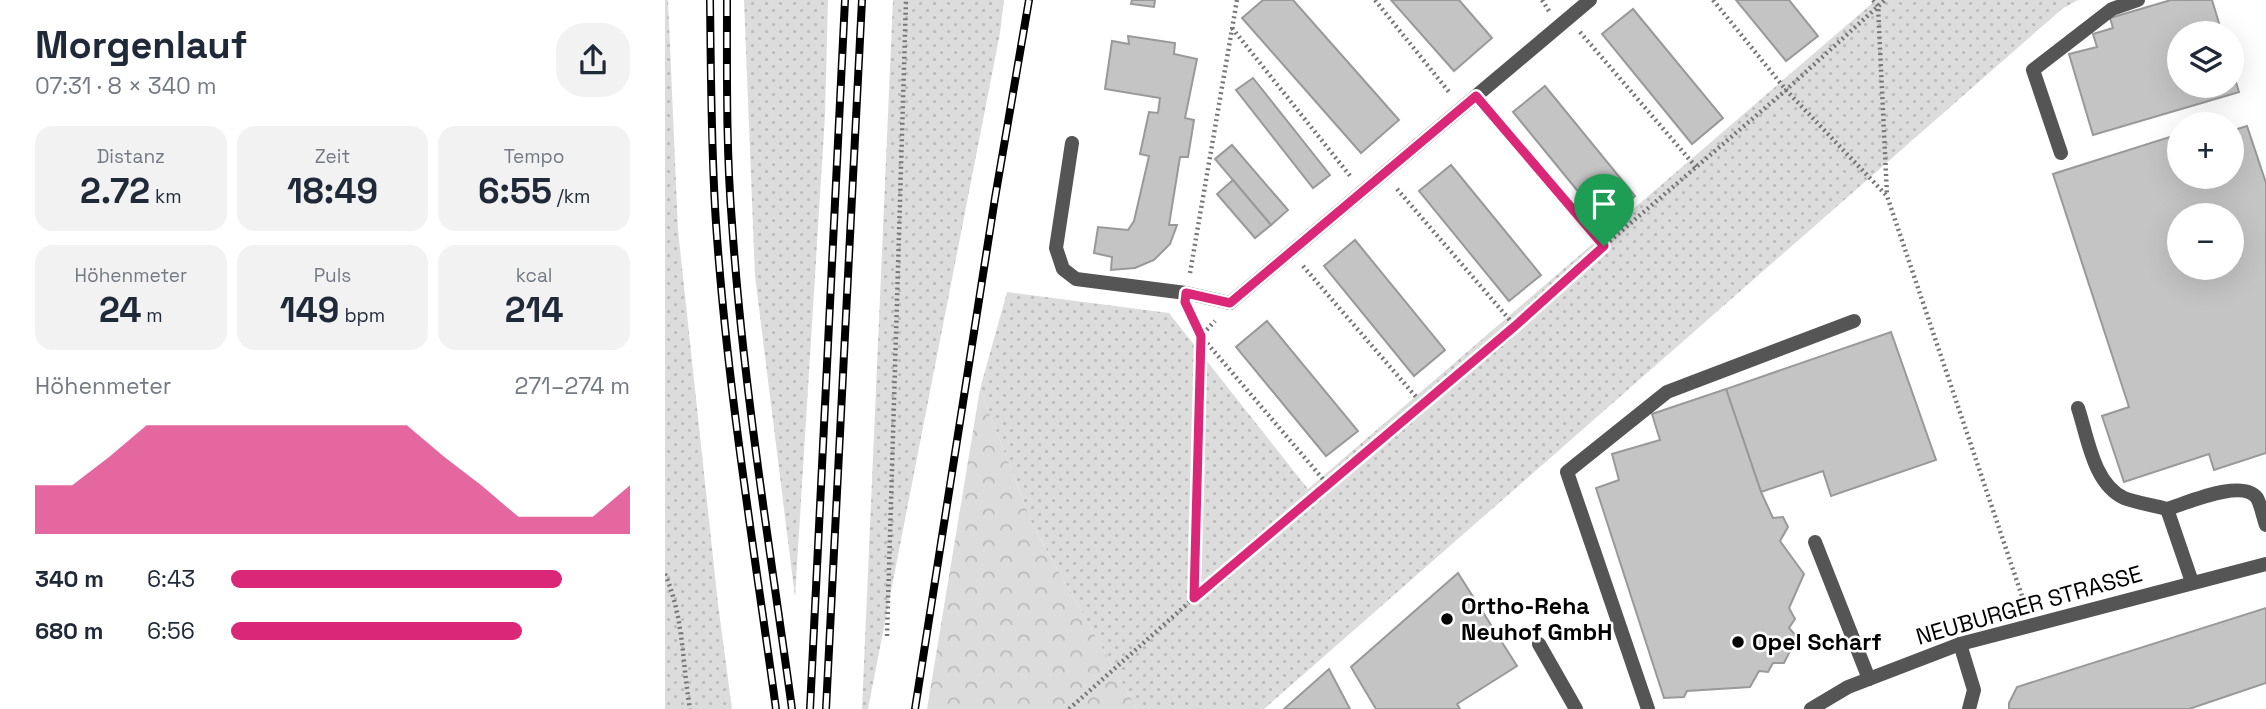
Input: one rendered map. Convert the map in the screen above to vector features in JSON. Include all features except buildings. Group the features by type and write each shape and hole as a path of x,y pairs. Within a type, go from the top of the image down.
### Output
{"street":[{"path":"1072,143 1057,233 1056,248 1063,269 1076,279 1186,293 1230,303 1590,0"},
{"path":"2061,153 2033,70 2112,9 2138,0"},
{"path":"1648,709 1567,472 1667,392 1854,321"},
{"path":"2078,408 2097,466 2106,484 2124,498 2167,509 2233,489 2247,490 2257,498 2266,525"},
{"path":"2167,509 2192,582"},
{"path":"1815,542 1869,679"},
{"name":"NEUBURGER STRASSE","path":"1811,709 1848,687 1960,644 2266,564"},
{"path":"1539,644 1576,709"},
{"path":"1960,644 1973,690 1969,709"}],"path":[{"path":"887,636 906,0"},
{"path":"1237,0 1185,302 1201,336 1328,485"},
{"path":"1375,0 1449,92 1471,100 1604,246"},
{"path":"1713,0 1786,90 1887,196"},
{"path":"1873,0 1878,6 1887,196 2032,626"},
{"path":"1069,709 1194,598 1515,326 1885,0"},
{"path":"1568,18 1696,167"},
{"path":"1232,28 1362,192"},
{"path":"1384,174 1515,326"},
{"path":"1291,252 1423,405"},
{"path":"1194,598 1201,336"},
{"path":"665,574 674,594 682,632 683,672 690,709"}],"green space":[{"path":"665,0 668,0 678,230 718,604 732,709 665,709"},
{"path":"744,0 828,0 825,115 795,597 755,276"},
{"path":"893,0 1004,0 1000,33 868,709 862,709"},
{"path":"1876,0 2078,0 2062,9 1264,709 1137,709 1033,526 980,389 1007,292 1169,313 1308,489"},
{"path":"980,389 1033,526 1137,709 927,709"}],"railway":[{"path":"710,0 713,167 721,284 742,467 776,709"},
{"path":"727,0 727,112 737,284 758,467 792,709"},
{"path":"810,709 845,0"},
{"path":"826,709 862,0"},
{"path":"915,709 995,198 1029,0"}],"place":[{"name":"Ortho-Reha Neuhof GmbH","path":"1447,619"},
{"name":"Opel Scharf","path":"1738,642"}],"route":[{"path":"1476,96 1604,246 1515,326 1194,598 1201,336 1185,302 1186,293 1230,303 1476,96"}]}
